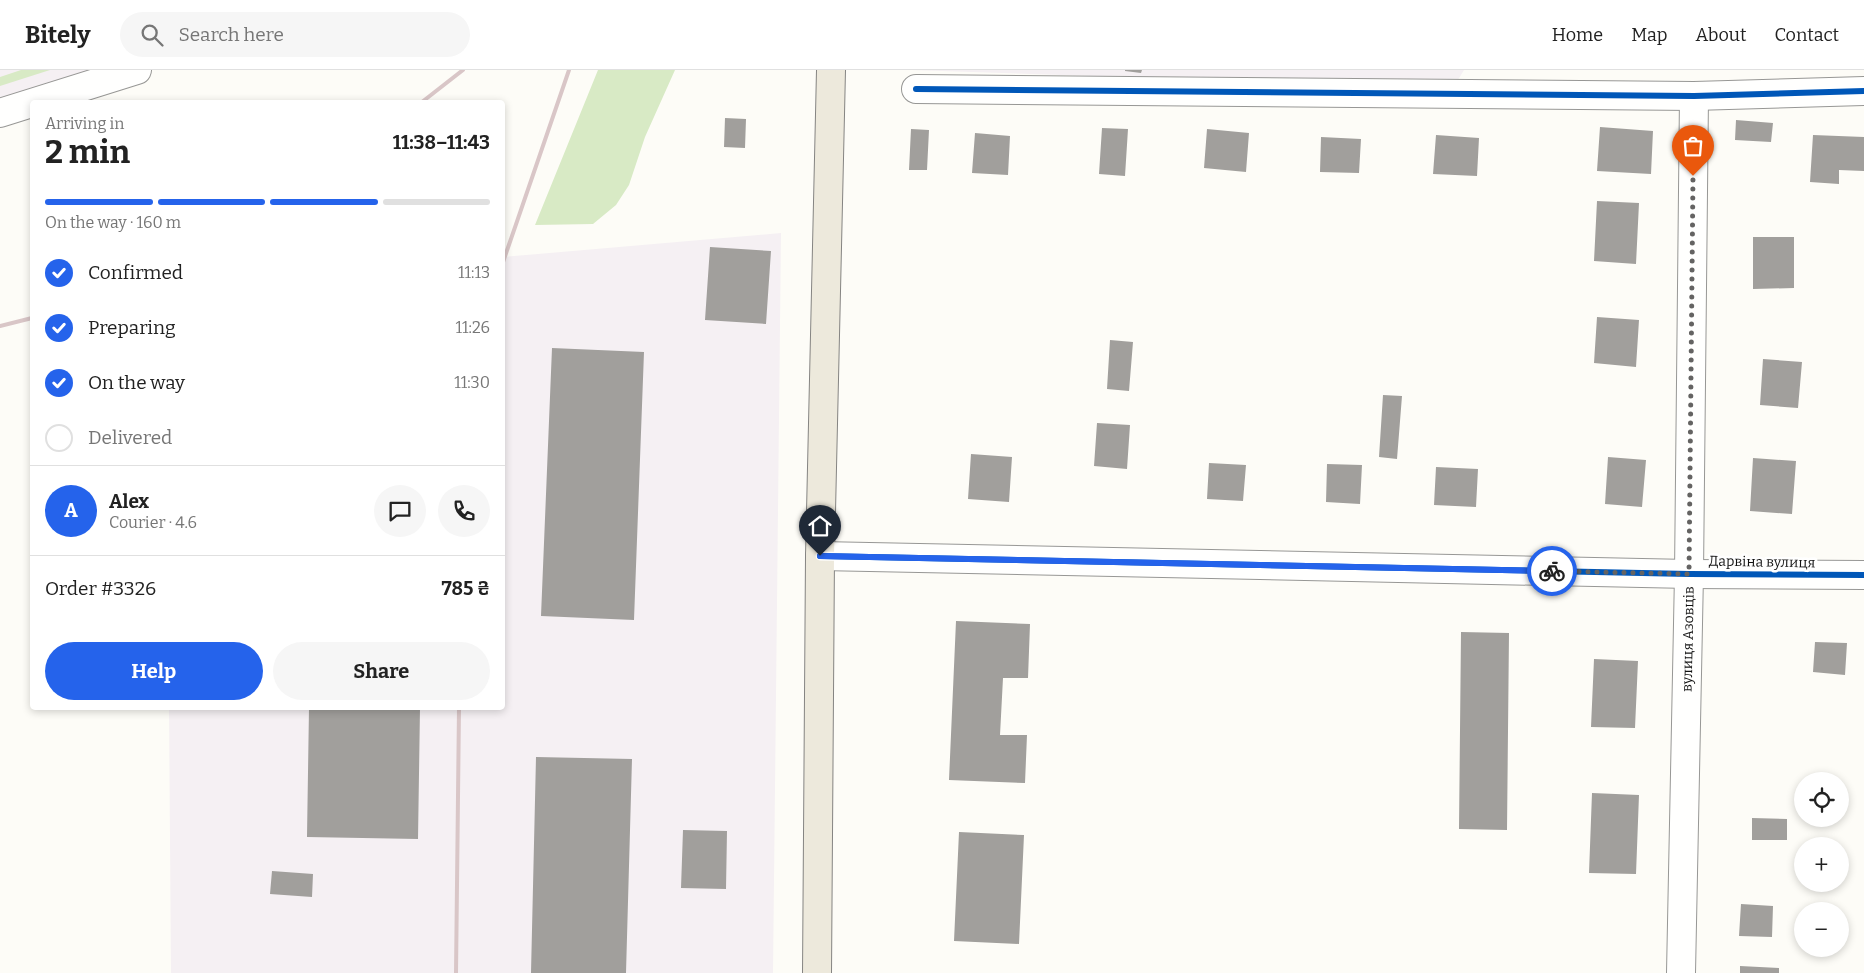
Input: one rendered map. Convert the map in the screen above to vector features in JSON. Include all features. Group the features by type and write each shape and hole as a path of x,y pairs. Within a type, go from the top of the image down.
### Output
{"main road":[{"path":"816,973 820,556 831,70"}],"street":[{"path":"41,100 137,70"},
{"path":"916,89 1694,96 1864,91"},
{"name":"вулиця Азовців","path":"1681,973 1689,574 1694,96"},
{"path":"0,113 30,104"},
{"name":"Дарвіна вулиця","path":"820,556 1864,576"}],"shaded area":[{"path":"0,70 112,70 0,106"},
{"path":"911,70 1464,70 1453,88"},
{"path":"781,233 773,973 171,973 169,710 505,710 505,257"}],"green space":[{"path":"21,70 50,70 0,86 0,77"},
{"path":"598,70 675,70 645,137 629,185 616,205 593,224 535,225"}],"building":[{"path":"1125,70 1142,70 1141,73"},
{"path":"725,118 746,119 745,148 724,147"},
{"path":"1736,120 1773,123 1771,142 1735,140"},
{"path":"1600,127 1653,131 1651,174 1597,171"},
{"path":"1102,128 1128,129 1125,176 1099,174"},
{"path":"911,129 929,130 927,170 909,170"},
{"path":"1207,129 1249,133 1246,172 1204,168"},
{"path":"975,133 1010,136 1008,175 972,173"},
{"path":"1436,135 1479,138 1477,176 1433,174"},
{"path":"1813,135 1864,137 1864,171 1839,170 1839,184 1810,182"},
{"path":"1321,137 1361,139 1359,173 1320,172"},
{"path":"1597,201 1639,203 1636,264 1594,261"},
{"path":"1753,237 1794,237 1794,288 1753,289"},
{"path":"710,247 771,251 766,324 705,320"},
{"path":"1597,317 1639,320 1636,367 1594,363"},
{"path":"1110,340 1133,342 1129,391 1107,389"},
{"path":"552,348 644,352 634,620 541,616"},
{"path":"1763,359 1802,362 1798,408 1760,405"},
{"path":"1383,395 1402,396 1397,459 1379,457"},
{"path":"1097,423 1130,425 1127,469 1094,466"},
{"path":"971,454 1012,457 1009,502 968,499"},
{"path":"1608,457 1646,460 1642,507 1605,504"},
{"path":"1753,458 1796,461 1792,514 1750,511"},
{"path":"1209,463 1246,465 1243,501 1207,499"},
{"path":"1327,464 1362,465 1360,504 1326,502"},
{"path":"1436,467 1478,469 1476,507 1434,505"},
{"path":"956,621 1030,624 1028,678 1003,678 1000,735 1027,735 1025,783 949,780"},
{"path":"1461,632 1509,633 1507,830 1459,829"},
{"path":"1815,642 1847,643 1845,675 1813,672"},
{"path":"1594,659 1638,661 1635,728 1591,727"},
{"path":"309,710 420,710 418,839 307,837"},
{"path":"536,757 632,759 626,973 531,973"},
{"path":"1592,793 1639,795 1636,874 1589,873"},
{"path":"1752,818 1787,819 1787,840 1752,840"},
{"path":"683,830 727,831 726,889 681,888"},
{"path":"959,832 1024,835 1019,944 954,941"},
{"path":"272,871 313,874 312,897 270,894"},
{"path":"1741,904 1773,906 1772,937 1739,936"},
{"path":"1740,966 1779,968 1779,973 1740,973"}],"railway":[{"path":"425,100 463,70"},
{"path":"505,256 569,70"},
{"path":"0,326 30,318"},
{"path":"456,973 459,710"}],"cycle path":[{"path":"916,89 1694,96 1864,91"},
{"path":"820,556 1689,574 1864,575"}],"way so far":[{"path":"1552,571 1689,574 1693,176"}],"route":[{"path":"820,556 1552,571"}]}
